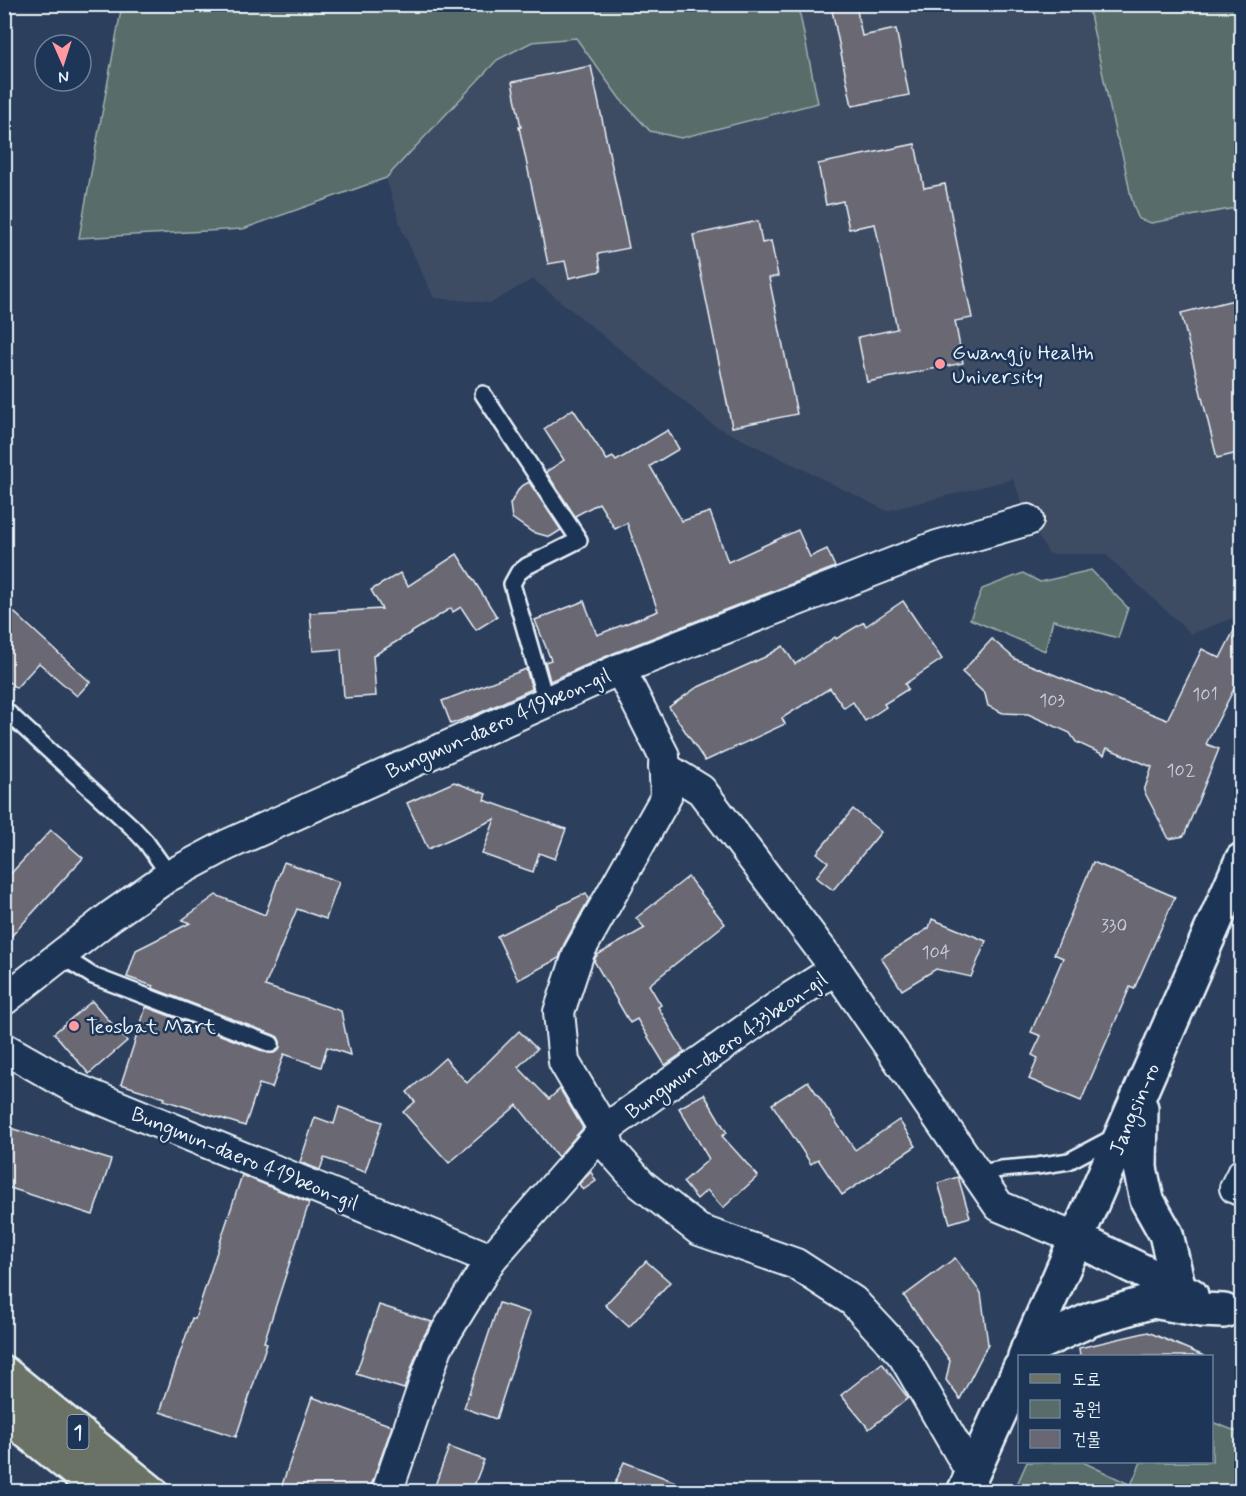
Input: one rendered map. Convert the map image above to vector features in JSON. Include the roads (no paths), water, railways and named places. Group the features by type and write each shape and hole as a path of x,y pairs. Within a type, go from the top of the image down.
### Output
{"main road":[{"name":"Jangsin-ro","path":"1025,1355 1242,860"},
{"path":"1141,1091 1140,1168 1147,1200 1166,1234 1179,1289"},
{"path":"1077,1239 1233,1315"},
{"path":"1029,1355 1092,1319 1153,1301 1233,1315"},
{"name":"Jangsin-ro","path":"968,1483 1018,1371"},
{"name":"1","path":"4,1373 152,1491"},
{"name":"1","path":"4,1413 102,1491"}],"street":[{"name":"Bungmun-daero 419beon-gil","path":"4,1000 111,916 170,876 227,845 620,669 937,546 1028,520"},
{"name":"Bungmun-daero 433beon-gil","path":"604,1130 564,1062 558,1011 579,952 666,796 664,756 620,669"},
{"name":"Bungmun-daero 433beon-gil","path":"387,1491 437,1347 490,1258 604,1130 790,998 836,969 701,790 664,767"},
{"path":"836,969 999,1206 1077,1239"},
{"name":"Bungmun-daero 419beon-gil","path":"4,1048 76,1089 490,1258"},
{"name":"Jangsin-ro","path":"604,1130 610,1149 641,1184 699,1230 796,1264 853,1301 903,1355 968,1483"}],"lane":[{"path":"483,394 579,540 527,566 518,573 512,584 546,702"},
{"path":"4,709 146,842 170,876"},
{"path":"60,955 93,976 271,1044"},
{"path":"977,1174 1069,1161 1124,1132"}],"place":[{"name":"Gwangju Health University","path":"940,364"},
{"name":"Teosbat Mart","path":"74,1026"}]}
